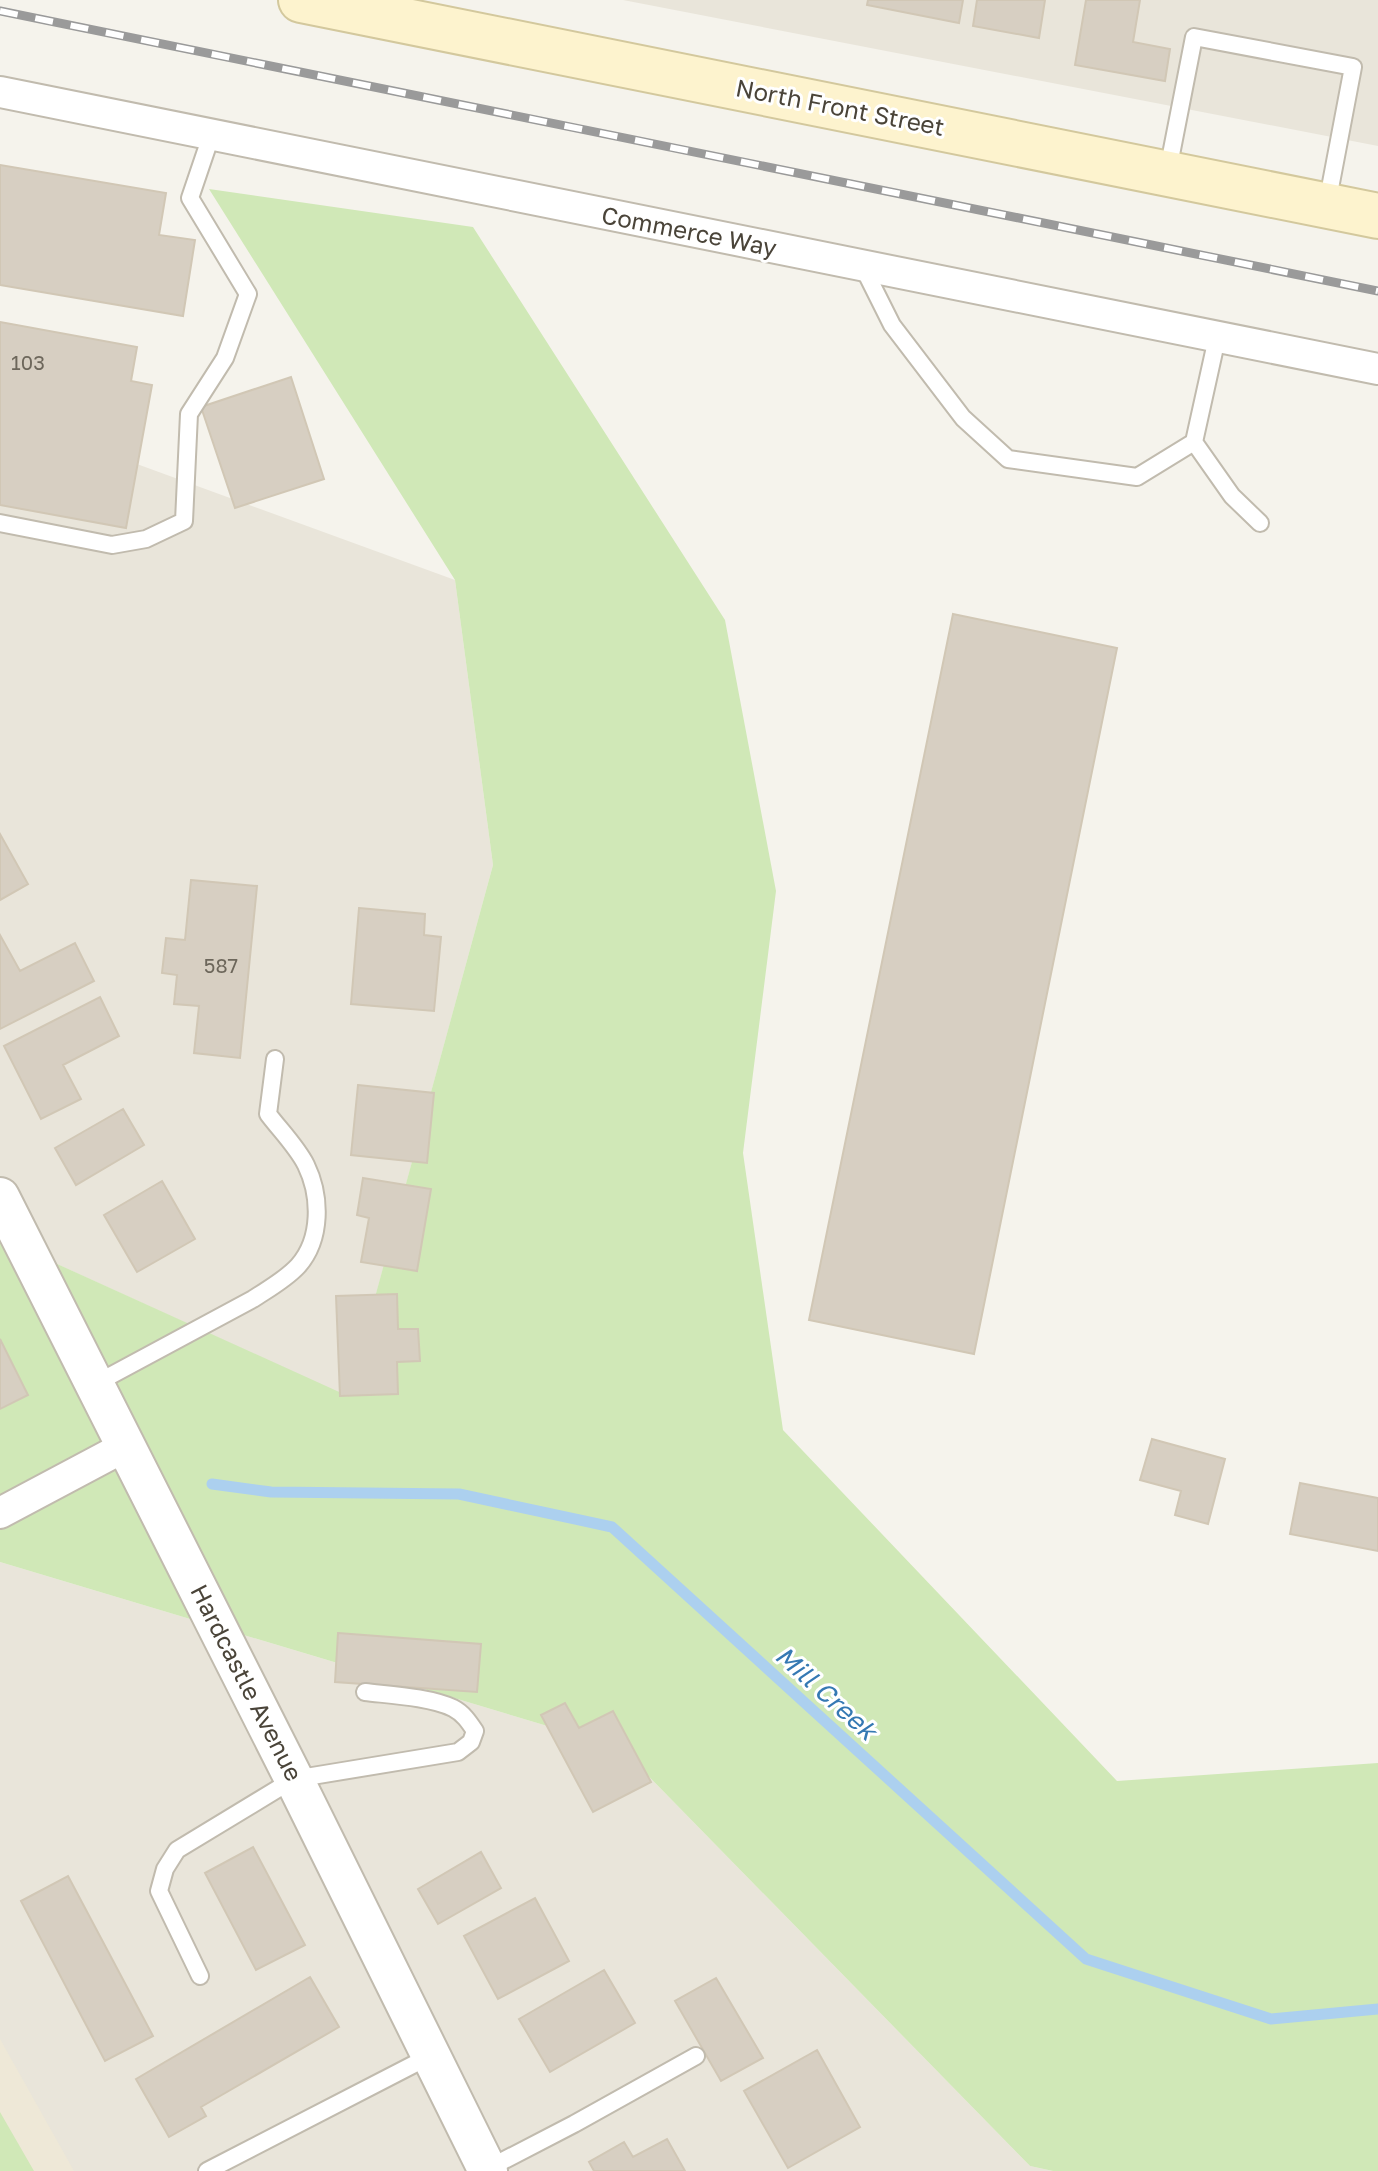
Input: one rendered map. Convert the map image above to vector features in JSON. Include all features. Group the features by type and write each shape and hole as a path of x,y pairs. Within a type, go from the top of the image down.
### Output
{"main road":[{"name":"North Front Street","path":"301,0 1378,216"}],"street":[{"name":"Commerce Way","path":"0,92 1378,369"},
{"name":"Hardcastle Avenue","path":"0,1197 294,1779 487,2170"},
{"path":"0,1513 126,1446"}],"lane":[{"path":"1168,173 1194,37 1353,67 1327,205"},
{"path":"0,523 112,545 146,539 184,521 189,414 225,358 248,294 190,198 211,136"},
{"path":"863,267 892,325 963,418 1008,459 1137,477 1194,442 1217,338"},
{"path":"1194,442 1232,496 1260,523"},
{"path":"95,1384 253,1299 301,1263 316,1228 317,1205 305,1162 268,1114 275,1059"},
{"path":"200,1976 159,1891 165,1869 177,1850 294,1779 458,1752 471,1742 475,1731 467,1718 453,1708 419,1699 365,1692"},
{"path":"207,2171 430,2056"},
{"path":"487,2170 696,2056"}],"shaded area":[{"path":"623,0 1378,0 1378,146"},
{"path":"0,414 455,580 493,865 348,1397 0,1238"},
{"path":"0,1562 621,1748 1030,2166 1053,2171 0,2171"},
{"path":"0,2039 74,2171 0,2171"}],"green space":[{"path":"209,189 473,227 725,620 776,891 743,1153 783,1430 1117,1781 1378,1763 1378,2171 1053,2171 1030,2166 621,1748 0,1562 0,1238 348,1396 493,865 455,580"},
{"path":"0,2112 34,2171 0,2171"}],"building":[{"path":"868,0 963,0 959,23 867,5"},
{"path":"977,0 1045,0 1039,38 973,26"},
{"path":"1086,0 1140,0 1133,42 1170,49 1165,81 1075,65"},
{"path":"0,165 166,193 159,235 195,240 183,316 0,285"},
{"path":"0,322 137,347 131,381 152,385 126,528 0,505"},
{"path":"291,377 324,479 235,508 201,407"},
{"path":"953,614 1117,648 974,1354 809,1320"},
{"path":"0,834 28,884 0,900"},
{"path":"191,880 257,886 240,1058 194,1053 199,1006 174,1004 177,975 162,973 166,938 185,940"},
{"path":"359,908 425,914 424,935 441,937 434,1011 351,1004"},
{"path":"0,935 20,971 75,943 94,981 0,1029"},
{"path":"100,997 119,1036 63,1065 81,1099 41,1119 4,1046"},
{"path":"358,1085 434,1093 427,1163 351,1155"},
{"path":"123,1109 144,1145 76,1185 55,1148"},
{"path":"363,1178 431,1189 417,1271 361,1262 369,1218 357,1215"},
{"path":"162,1181 195,1239 137,1272 104,1215"},
{"path":"397,1294 398,1329 418,1329 420,1361 397,1362 398,1394 340,1396 336,1296"},
{"path":"0,1339 28,1395 0,1409"},
{"path":"1152,1439 1225,1459 1208,1524 1175,1515 1181,1491 1140,1480"},
{"path":"1300,1483 1378,1498 1378,1551 1290,1534"},
{"path":"338,1633 481,1644 477,1692 335,1682"},
{"path":"565,1703 579,1728 613,1711 651,1782 593,1812 541,1715"},
{"path":"253,1847 305,1945 256,1970 205,1873"},
{"path":"481,1852 501,1888 438,1924 418,1889"},
{"path":"68,1876 153,2036 105,2061 21,1901"},
{"path":"535,1898 569,1961 498,1999 464,1936"},
{"path":"604,1970 635,2023 550,2072 519,2019"},
{"path":"310,1977 339,2027 201,2107 206,2116 169,2137 136,2079"},
{"path":"716,1978 763,2058 721,2081 675,2001"},
{"path":"817,2050 860,2127 788,2168 744,2091"},
{"path":"667,2139 685,2171 594,2171 589,2162 624,2142 633,2157"}],"waterway":[{"name":"Mill Creek","path":"212,1484 271,1492 459,1494 612,1527 1086,1959 1271,2019 1378,2009"}],"railway":[{"path":"0,11 1378,291"}]}
